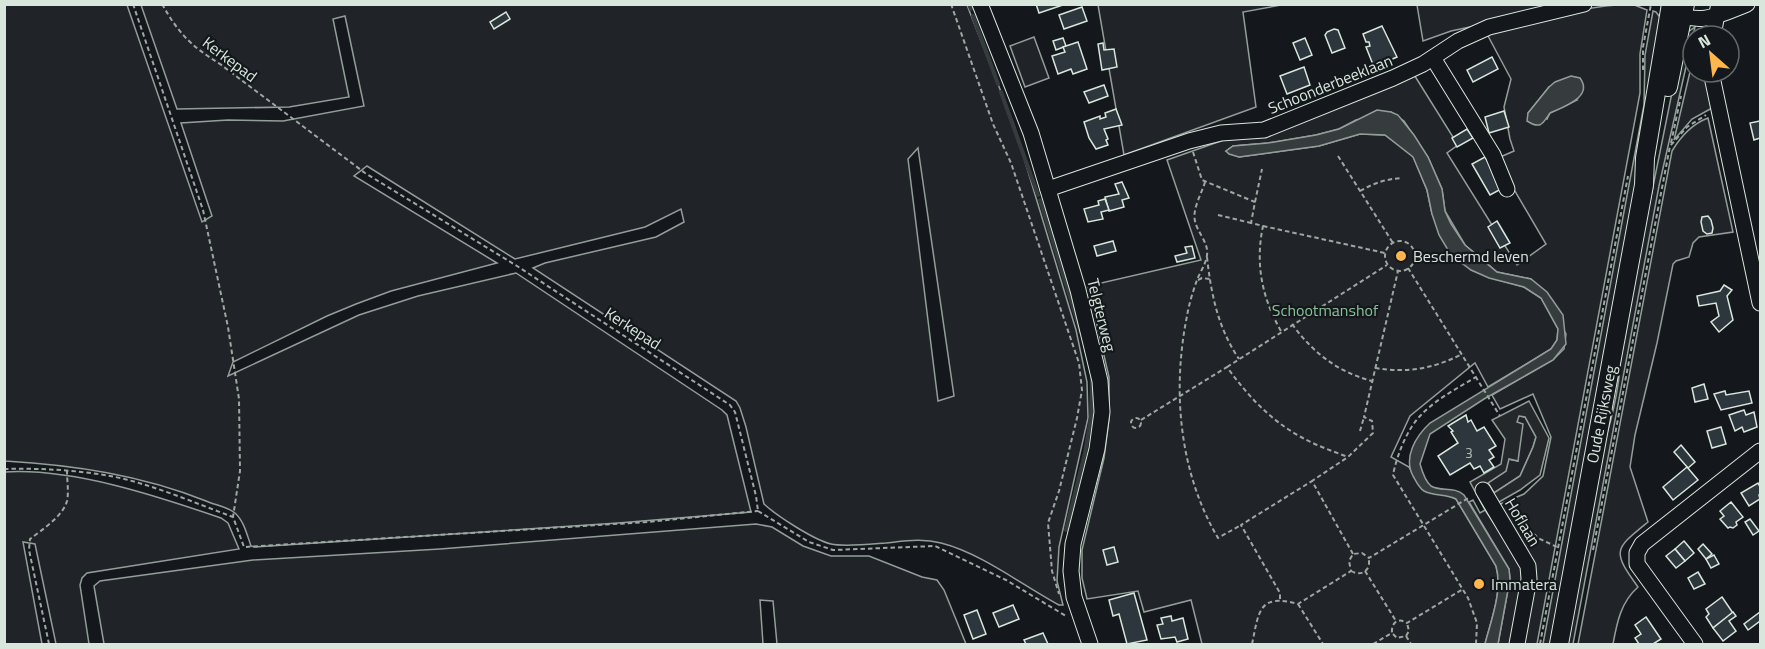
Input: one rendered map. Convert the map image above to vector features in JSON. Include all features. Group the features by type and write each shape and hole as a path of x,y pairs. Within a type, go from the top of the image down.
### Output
{"main road":[{"name":"Oude Rijksweg","path":"1559,645 1644,185 1645,158 1675,7"}],"street":[{"name":"Telgterweg","path":"980,4 1031,133 1078,290 1100,381 1102,412 1097,449 1073,543 1071,571 1074,597 1090,645"},
{"name":"Schoonderbeeklaan","path":"1048,189 1189,141 1221,133 1264,130 1393,78 1433,58 1458,41 1489,27 1584,4"},
{"path":"1675,7 1701,19 1718,8 1747,4"},
{"path":"1715,24 1718,8"},
{"path":"1433,58 1492,155 1507,189"},
{"path":"1713,84 1761,303"},
{"path":"1695,645 1637,564 1637,553 1642,544 1761,451"},
{"name":"Hoflaan","path":"1479,492 1496,514 1528,566 1529,579 1517,645"}],"path":[{"path":"134,4 203,210 228,327 239,399 240,471 233,517 244,547 647,522 758,511 808,542 833,550 935,546 1006,580 1071,619 1066,610"},
{"name":"Kerkepad","path":"162,4 181,35 198,51 220,64 364,173 517,266 730,405 735,412 758,511"},
{"path":"951,4 993,124 1011,163 1079,363 1082,390 1077,418 1059,491 1048,523 1052,571 1055,586 1063,602"},
{"path":"1643,70 1643,47 1651,4"},
{"path":"1591,560 1682,92"},
{"path":"1670,146 1687,126 1706,114 1719,111"},
{"path":"1189,141 1202,180 1255,202"},
{"path":"1338,156 1393,243"},
{"path":"1251,223 1262,169"},
{"path":"1540,645 1629,170"},
{"path":"1360,191 1373,183 1402,178"},
{"path":"1205,182 1194,219 1206,246 1210,279 1222,329 1239,359"},
{"path":"1218,215 1385,254"},
{"path":"1263,226 1259,253 1260,273 1265,297 1281,332"},
{"path":"1393,243 1407,243 1414,251 1414,261 1408,268 1398,271 1388,265 1385,254 1393,243"},
{"path":"1207,257 1187,314 1181,350 1179,397 1187,455 1199,498 1218,538 1348,457 1374,433 1372,422 1364,417"},
{"path":"1141,420 1388,265"},
{"path":"1408,268 1500,416"},
{"path":"1360,431 1398,271"},
{"path":"1197,281 1202,278 1210,279"},
{"path":"1292,324 1314,350 1327,361 1356,377 1372,381"},
{"path":"1375,368 1411,371 1429,368 1462,354"},
{"path":"1227,367 1247,394 1272,418 1301,437 1348,457"},
{"path":"1476,377 1448,394 1421,415 1408,434 1393,475 1463,589 1475,614 1476,645"},
{"path":"4,468 112,476 172,494 233,517"},
{"path":"49,645 29,550 30,539 43,530 65,507 68,498 67,471"},
{"path":"1312,481 1353,554"},
{"path":"1369,558 1479,492"},
{"path":"1496,514 1504,511 1514,513 1538,538 1558,547"},
{"path":"1241,525 1280,593 1280,599"},
{"path":"1353,554 1362,553 1369,558"},
{"path":"1351,571 1349,561 1353,554"},
{"path":"1351,571 1359,574 1365,571 1369,566 1369,558"},
{"path":"1298,604 1351,571"},
{"path":"1365,571 1396,621"},
{"path":"1407,623 1463,589"},
{"path":"1252,645 1263,607 1280,599 1298,604 1323,645"},
{"path":"1396,621 1407,623"},
{"path":"1396,621 1392,627 1392,633 1397,638 1406,636 1409,631 1407,623"},
{"path":"1373,645 1392,633"},
{"path":"1406,636 1411,645"}],"green space":[{"name":"Schootmanshof","path":"1632,4 1647,10 1640,54 1640,93 1537,644 1521,644 1533,578 1498,505 1524,494 1543,476 1551,437 1533,394 1500,409 1492,395 1553,360 1564,349 1566,334 1531,279 1497,272 1465,245 1445,211 1442,189 1428,157 1404,121 1391,112 1356,120 1339,129 1316,135 1233,146 1226,151 1239,157 1319,146 1360,134 1385,135 1413,156 1427,190 1432,214 1471,270 1524,287 1541,298 1558,329 1557,340 1551,349 1488,387 1475,363 1410,416 1391,457 1409,467 1422,489 1456,499 1496,566 1497,595 1485,644 1202,644 1191,600 1144,612 1138,591 1087,599 1082,578 1082,550 1104,458 1109,419 1109,377 1088,286 1201,260 1167,160 1413,73 1458,145 1447,153 1517,265 1546,244 1498,158 1514,151 1504,107 1511,79 1487,34 1559,15","holes":["1549,87 1577,100 1550,113 1547,119 1528,113"]},
{"path":"5,5 127,5 202,222 212,216 181,123 228,120 283,121 364,106 345,16 333,19 349,97 289,107 177,109 141,5 967,5 1014,125 1076,330 1087,382 1088,418 1059,547 1057,581 1063,605 1059,605 971,554 934,541 831,544 796,527 764,504 746,427 736,401 533,268 545,263 656,237 684,222 681,209 645,227 515,259 367,166 354,176 497,263 391,291 327,316 233,362 228,376 359,315 418,296 516,273 727,415 751,512 255,547 251,546 243,524 235,513 182,492 107,473 56,465 5,461","holes":["918,148 954,396 938,401 908,159"]},
{"path":"1098,5 1281,5 1243,12 1256,107 1124,155"},
{"path":"1417,5 1574,5 1451,31 1423,41"},
{"path":"1653,11 1662,20 1631,219 1550,644 1543,644 1644,105 1645,55"},
{"path":"1034,37 1049,78 1025,87 1010,46"},
{"path":"1681,48 1682,84 1659,186 1573,644 1565,644 1602,449 1616,397 1621,345"},
{"path":"1687,84 1707,84 1712,108 1692,119 1674,140"},
{"path":"1708,118 1733,232 1699,237 1693,243 1689,257 1673,264 1630,467 1648,522 1623,545 1621,557 1629,575 1638,587 1627,599 1618,620 1613,644 1578,644 1672,151 1687,131"},
{"path":"1519,416 1525,417 1536,437 1533,447 1520,476 1494,493 1488,483 1506,471 1508,459 1518,461 1516,420"},
{"path":"5,472 58,474 115,485 221,518 228,523 239,549 87,573 80,585 89,644 56,644 35,544 23,542 42,644 5,644"},
{"path":"1473,500 1480,513 1485,510 1519,560 1525,573 1510,644 1498,644 1510,579 1509,569 1469,502"},
{"path":"756,524 772,527 803,546 831,556 869,556 922,577 937,580 944,590 966,644 777,644 773,601 760,600 763,644 104,644 94,586 100,581 253,560 440,549"}],"shaded area":[{"path":"1571,76 1580,78 1583,91 1580,96 1550,113 1539,125 1527,121 1528,113 1549,87"},
{"path":"1377,110 1398,115 1414,135 1428,157 1442,189 1445,211 1451,224 1465,245 1497,272 1531,279 1547,292 1563,315 1566,344 1553,360 1484,399 1430,434 1420,464 1431,486 1460,492 1464,495 1509,569 1510,579 1498,644 1485,644 1497,595 1496,566 1456,499 1422,490 1413,476 1409,462 1412,447 1430,423 1551,349 1557,340 1558,329 1541,298 1524,287 1489,278 1471,270 1451,255 1439,235 1427,190 1413,157 1385,135 1360,134 1319,146 1239,157 1226,151 1233,146 1268,143 1339,129"},
{"path":"1529,401 1549,438 1540,475 1520,490 1485,510 1470,482 1501,464 1505,439 1492,420","holes":["1519,416 1525,417 1536,437 1533,447 1520,476 1494,493 1488,483 1506,471 1509,459 1518,461 1523,424 1517,422"]}],"building":[{"path":"1036,4 1063,4 1063,5 1039,13"},
{"path":"1082,7 1087,21 1064,29 1059,15"},
{"path":"506,12 510,19 494,29 490,22"},
{"path":"1382,26 1397,57 1374,67 1366,47 1370,46 1369,42 1366,42 1363,34"},
{"path":"1334,29 1338,30 1345,48 1332,53 1325,35"},
{"path":"1063,38 1066,46 1056,50 1053,41"},
{"path":"1305,38 1312,55 1300,60 1293,43"},
{"path":"1078,42 1087,69 1073,74 1071,69 1058,74 1052,56 1065,52 1063,47"},
{"path":"1103,43 1104,50 1114,49 1117,67 1102,70 1098,44"},
{"path":"1492,57 1498,69 1473,82 1467,70"},
{"path":"1304,67 1310,85 1287,94 1280,76"},
{"path":"1104,85 1108,96 1089,103 1084,92"},
{"path":"1116,109 1122,125 1104,129 1108,145 1096,149 1089,138 1084,122 1100,116 1100,119 1106,117 1105,113"},
{"path":"1504,111 1509,127 1489,133 1485,117"},
{"path":"1760,121 1760,138 1754,140 1750,123"},
{"path":"1467,129 1473,138 1457,147 1452,138"},
{"path":"1485,157 1503,188 1490,195 1472,164"},
{"path":"1122,182 1129,198 1122,200 1124,207 1109,211 1105,197 1119,194 1115,184"},
{"path":"1105,199 1109,210 1101,212 1103,219 1088,222 1084,209 1099,205 1098,201"},
{"path":"1708,216 1713,228 1712,233 1707,234 1703,231 1701,222 1702,217"},
{"path":"1497,221 1510,243 1500,248 1488,227"},
{"path":"1113,241 1116,251 1097,256 1094,246"},
{"path":"1192,246 1195,258 1177,262 1175,256 1187,253 1185,247"},
{"path":"1724,285 1732,290 1727,296 1733,320 1719,332 1711,322 1719,316 1716,303 1699,306 1697,296 1720,291"},
{"path":"1704,384 1708,399 1695,402 1692,388"},
{"path":"1725,391 1726,395 1749,391 1752,403 1721,410 1714,394"},
{"path":"1744,410 1746,415 1754,412 1757,427 1744,432 1742,427 1735,431 1729,415"},
{"path":"1466,415 1468,422 1471,420 1477,431 1484,427 1496,446 1489,450 1494,457 1489,460 1494,467 1484,473 1480,466 1474,469 1470,463 1450,475 1438,456 1458,443 1448,426"},
{"path":"1721,427 1726,444 1712,448 1707,431"},
{"path":"1681,445 1695,462 1688,468 1674,452"},
{"path":"1687,467 1698,480 1673,500 1663,487"},
{"path":"1758,483 1760,499 1749,506 1741,493"},
{"path":"1731,502 1743,517 1736,522 1737,525 1733,528 1728,528 1720,519 1724,516 1720,511"},
{"path":"1750,519 1759,531 1753,535 1745,522"},
{"path":"1684,541 1694,553 1685,561 1675,549"},
{"path":"1703,544 1712,554 1706,559 1698,549"},
{"path":"1114,547 1118,562 1107,565 1103,550"},
{"path":"1675,549 1685,561 1676,568 1666,556"},
{"path":"1714,555 1719,564 1711,568 1706,559"},
{"path":"1698,572 1705,584 1694,589 1688,578"},
{"path":"1134,593 1147,640 1127,644 1119,614 1113,616 1109,600"},
{"path":"1722,597 1733,613 1713,628 1706,617 1709,614 1706,609"},
{"path":"1013,605 1019,619 999,627 993,613"},
{"path":"977,610 986,634 973,639 964,615"},
{"path":"1733,612 1736,616 1729,621 1736,631 1723,641 1713,628"},
{"path":"1760,612 1760,621 1748,630 1744,624"},
{"path":"1171,616 1172,621 1183,618 1188,639 1177,642 1175,637 1161,639 1157,625 1163,624 1161,618"},
{"path":"1646,617 1661,639 1653,644 1639,644 1635,638 1641,634 1635,625"},
{"path":"1043,633 1048,644 1026,644 1024,640"}],"waterway":[{"path":"969,4 971,9"},
{"path":"973,16 998,84"},
{"path":"1001,92 1038,195"},
{"path":"1040,200 1081,333"},
{"path":"1066,530 1085,453 1091,417 1092,375"}],"place":[{"name":"Beschermd leven","path":"1401,256"},
{"name":"Immatera","path":"1479,584"}]}
